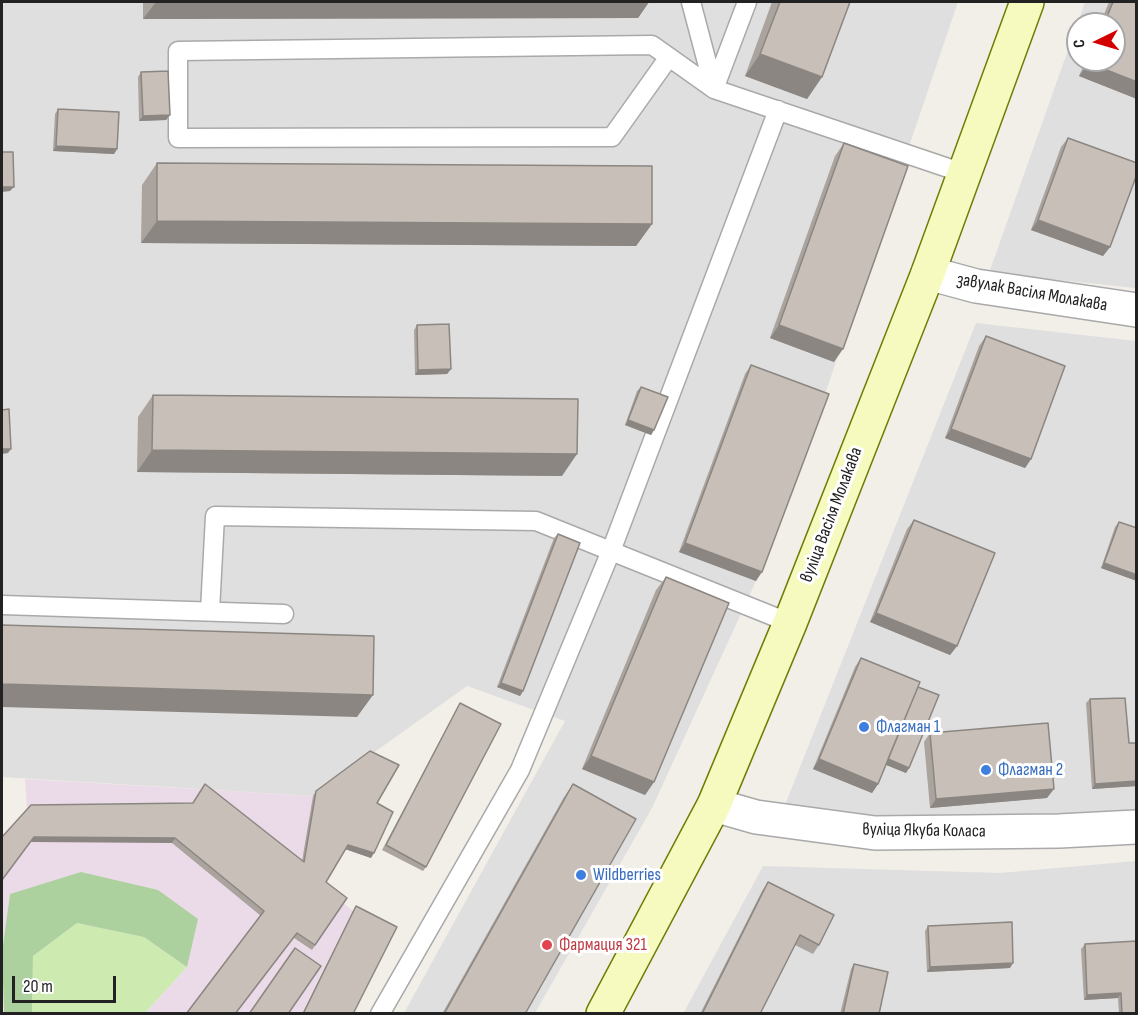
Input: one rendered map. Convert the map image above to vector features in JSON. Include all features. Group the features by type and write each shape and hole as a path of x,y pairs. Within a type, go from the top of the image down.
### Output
{"street":[{"name":"вуліца Васіля Молакава","path":"603,1014 714,806 790,623 928,273 1027,2"},
{"name":"завулак Васіля Молакава","path":"928,273 976,286 1137,310"},
{"name":"вуліца Якуба Коласа","path":"714,806 756,817 875,833 1059,831 1137,827"}],"lane":[{"path":"691,2 714,89"},
{"path":"714,89 747,2"},
{"path":"669,57 612,137 178,138 178,51 652,45 669,57 714,89 966,174"},
{"path":"380,1014 520,770 612,551 778,111"},
{"path":"210,611 215,516 536,521 790,623"},
{"path":"2,605 284,614"}],"shaded area":[{"path":"2,2 958,2 822,403 756,581 652,808 535,1013 404,1013 565,721 467,686 313,796 2,777"},
{"path":"1085,2 1136,2 1136,288 989,273 1066,56 1066,72 1126,72 1126,12 1081,12"},
{"path":"976,323 1136,341 1136,815 877,820 785,805"},
{"path":"366,755 374,807 390,817 371,858 345,849 323,886 353,911 302,1013 145,1013 187,967 10,894 2,952 2,838 27,809 25,779 313,796"},
{"path":"1136,861 1136,1013 683,1014 763,866 1000,873"}],"green space":[{"path":"81,872 158,890 198,919 187,967 144,937 77,923 33,956 32,1013 4,1013 2,952 10,894"},
{"path":"77,923 144,937 187,967 145,1013 32,1014 33,956"}],"building":[{"path":"780,2 850,2 822,77 760,54"},
{"path":"1113,2 1137,2 1137,82 1112,72 1126,72 1126,12 1109,12"},
{"path":"168,71 170,115 143,116 141,72"},
{"path":"58,109 119,112 117,149 56,146"},
{"path":"1068,138 1137,163 1137,174 1110,247 1038,220"},
{"path":"844,143 908,166 843,349 779,325"},
{"path":"2,152 13,152 14,187 2,187"},
{"path":"157,163 652,166 652,224 157,221"},
{"path":"449,324 451,369 418,370 417,325"},
{"path":"986,336 1065,366 1031,459 951,429"},
{"path":"751,365 829,394 762,572 685,543"},
{"path":"641,387 668,397 654,430 628,420"},
{"path":"153,395 578,399 577,454 152,450"},
{"path":"9,409 11,449 2,449 2,410"},
{"path":"914,520 995,553 957,646 876,613"},
{"path":"1119,522 1137,528 1137,575 1104,563"},
{"path":"558,534 580,543 523,691 501,683"},
{"path":"666,577 729,603 654,782 591,756"},
{"path":"2,625 374,636 373,695 2,684"},
{"name":"Флагман 1","path":"861,658 920,682 878,784 819,759"},
{"path":"918,687 939,695 909,768 888,759"},
{"path":"1125,698 1129,743 1137,743 1137,781 1095,784 1090,699"},
{"path":"460,703 501,724 426,867 386,845"},
{"name":"Флагман 2","path":"1048,723 1054,789 936,799 930,733"},
{"path":"370,751 399,765 377,803 393,812 374,853 348,845 326,882 347,898 315,945 297,933 235,1014 186,1014 264,911 175,838 34,837 2,880 2,837 31,805 193,803 205,784 304,862 316,791"},
{"path":"573,784 636,819 525,1014 444,1014"},
{"path":"768,882 834,915 819,945 800,935 760,1014 702,1014"},
{"path":"356,906 397,927 353,1014 303,1014"},
{"path":"1012,922 1013,963 930,967 928,926"},
{"path":"1137,941 1137,1014 1122,1014 1121,993 1087,995 1085,944"},
{"path":"295,948 321,966 288,1014 249,1014"},
{"path":"854,964 888,972 879,1014 843,1014"}],"place":[{"name":"Флагман 1","path":"864,727"},
{"name":"Флагман 2","path":"986,770"},
{"name":"Wildberries","path":"581,875"},
{"name":"Фармация 321","path":"547,945"}]}
